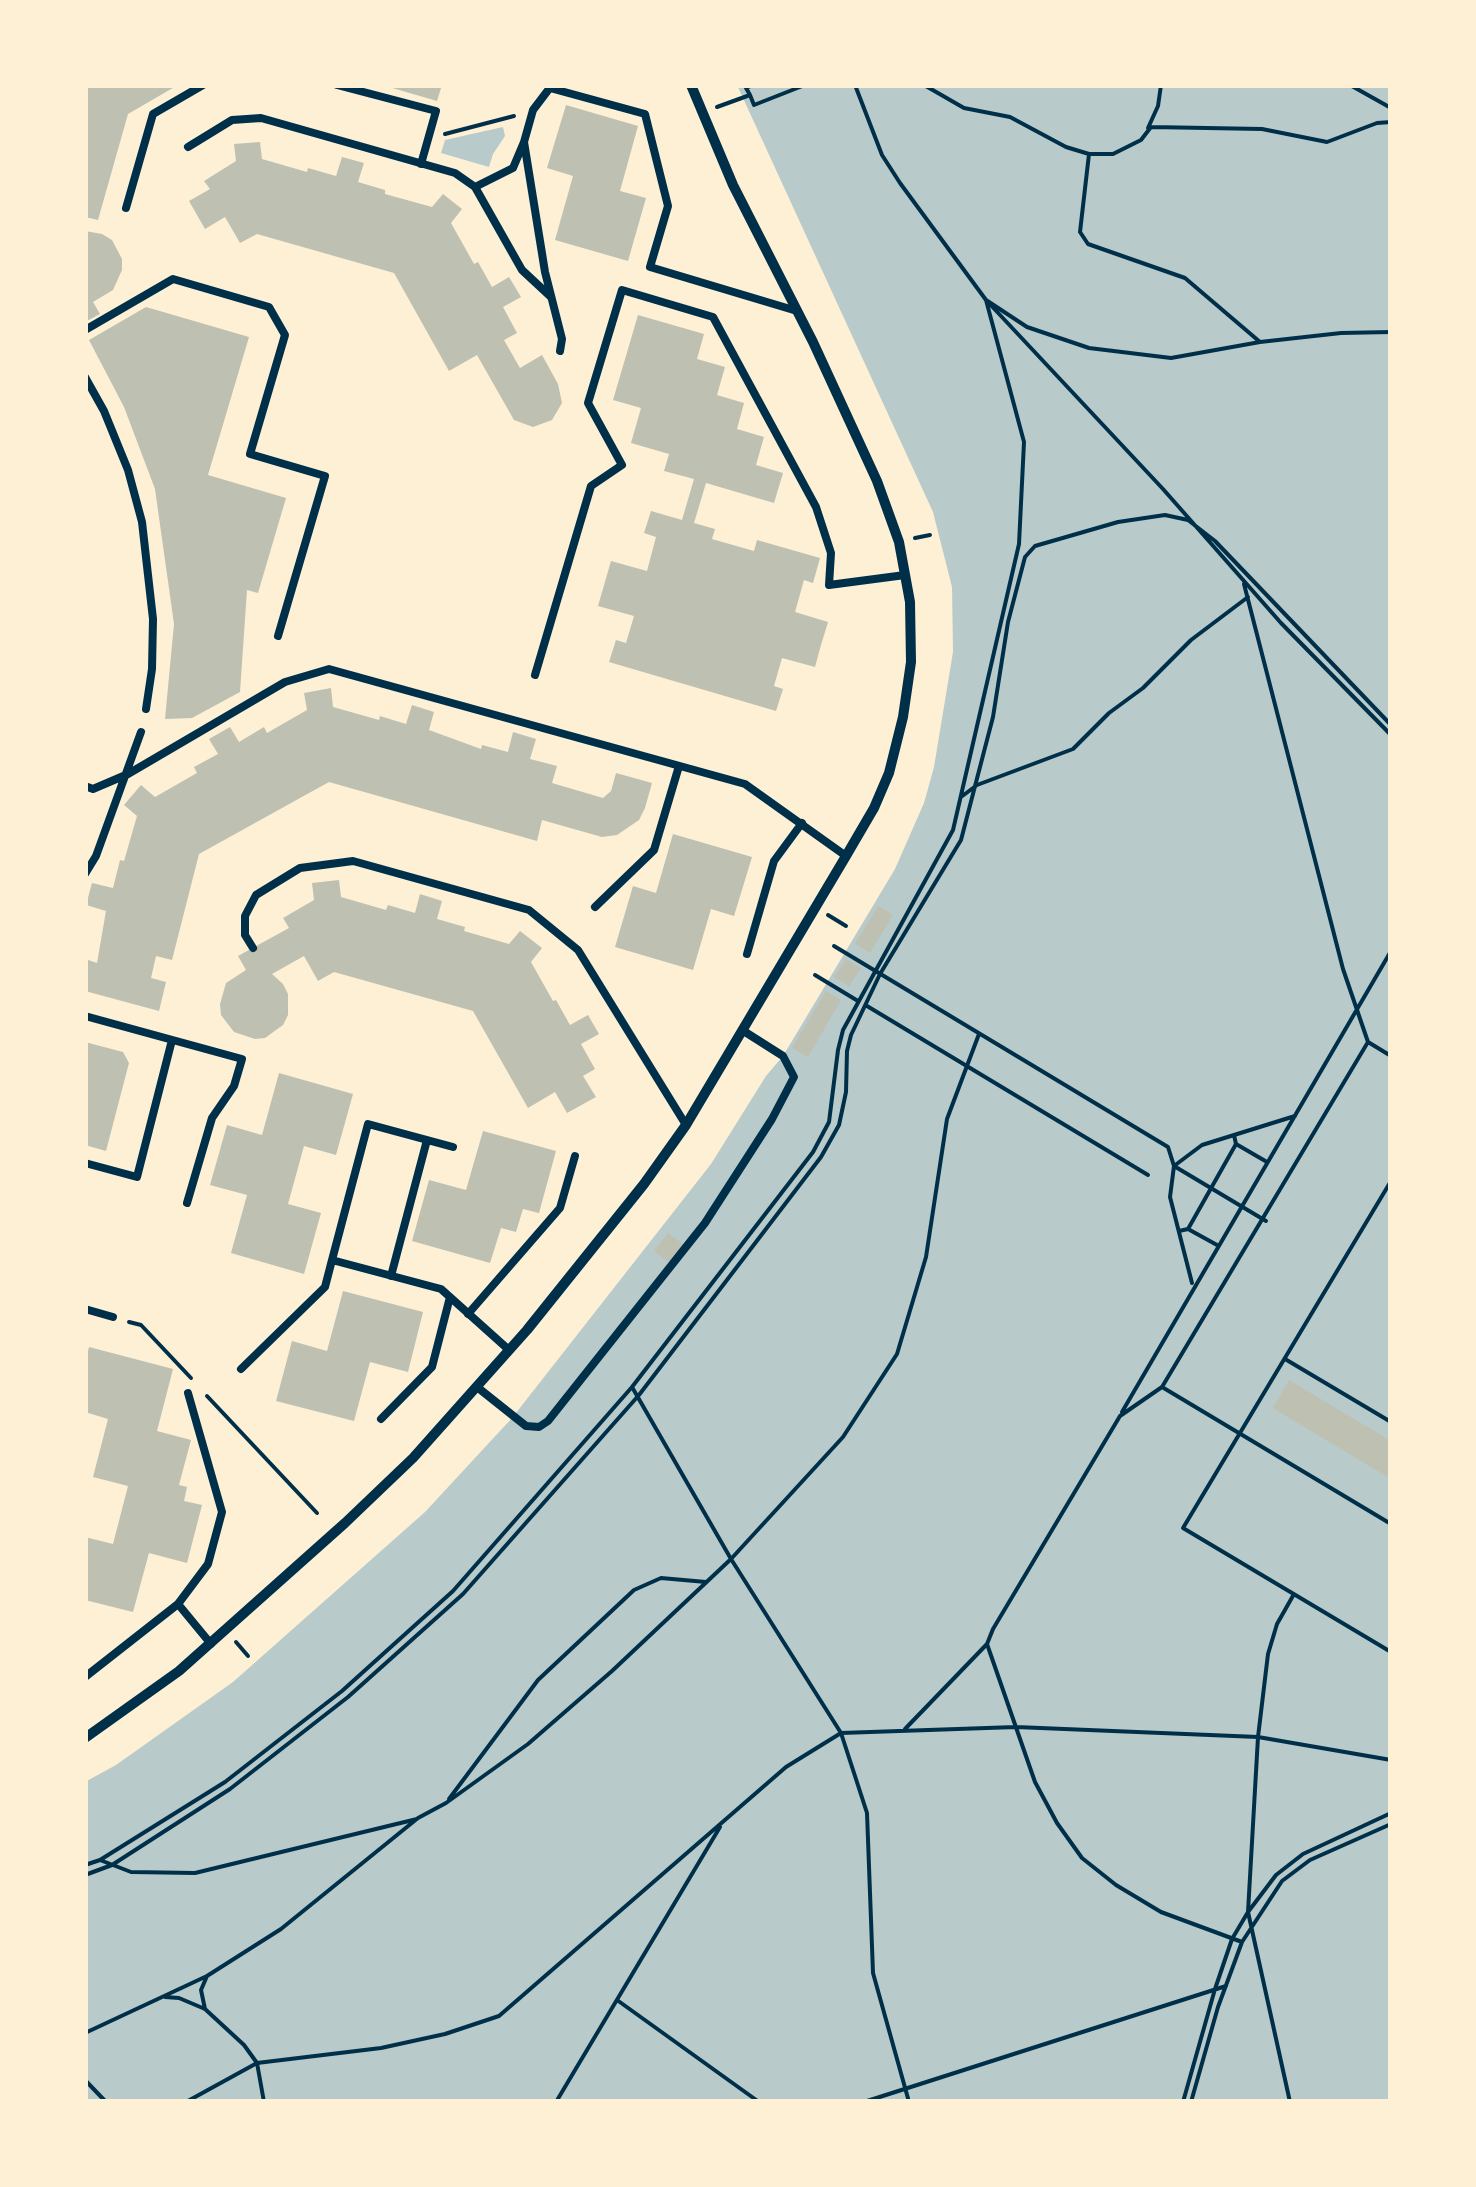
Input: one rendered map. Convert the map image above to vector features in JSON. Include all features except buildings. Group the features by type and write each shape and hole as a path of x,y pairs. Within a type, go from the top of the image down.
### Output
{"street":[{"path":"86,1734 211,1644 412,1458 510,1350 644,1184 686,1125 874,808 888,773 903,717 910,662 910,602 899,542 878,481 733,185 691,85"}],"lane":[{"path":"126,208 153,114 204,85"},
{"path":"338,85 436,111 420,164"},
{"path":"475,187 514,168 532,110 551,86 644,114 668,206 650,268 797,311"},
{"path":"188,147 232,120 261,118 455,173 475,187 522,270 552,299"},
{"path":"524,142 562,339 560,350"},
{"path":"85,330 173,278 269,307 284,335 250,454 325,476 278,636"},
{"path":"535,676 592,486 622,465 588,403 622,290 713,317 816,507 831,553 828,586 905,574"},
{"path":"85,377 128,470 142,522 153,619 146,709"},
{"path":"85,786 93,788 128,774 285,682 329,669 745,784 846,856"},
{"path":"85,874 96,856 142,732"},
{"path":"594,907 654,850 679,766"},
{"path":"747,954 774,861 802,824"},
{"path":"253,948 245,935 245,916 256,896 300,868 353,861 528,910 578,950 686,1125"},
{"path":"85,1016 242,1058 234,1086 212,1118 187,1202"},
{"path":"476,1387 526,1426 548,1421 705,1223 772,1119 794,1077 783,1056 742,1030"},
{"path":"85,1163 137,1176 172,1040"},
{"path":"241,1370 325,1287 368,1124 453,1147"},
{"path":"391,1276 427,1140"},
{"path":"468,1314 560,1208 575,1156"},
{"path":"332,1260 441,1290 510,1350"},
{"path":"381,1418 432,1367 450,1297"},
{"path":"85,1309 113,1317"},
{"path":"85,1678 178,1604 208,1564 222,1512 188,1392"},
{"path":"178,1604 211,1644"}],"path":[{"path":"753,85 746,88 754,105 805,85"},
{"path":"855,85 882,156 900,184 986,300 1027,327 1089,348 1171,358 1260,342 1391,332"},
{"path":"924,85 964,108 1010,117 1066,147 1089,154 1113,154 1141,140 1151,126 1262,129 1328,142 1377,123 1391,122"},
{"path":"1141,140 1158,106 1161,85"},
{"path":"1350,85 1391,108"},
{"path":"715,108 750,95"},
{"path":"428,139 532,110"},
{"path":"1089,154 1080,232 1088,244 1185,278 1260,342"},
{"path":"914,538 930,535"},
{"path":"1391,735 1243,580 1343,969 1368,1042 1391,1056"},
{"path":"961,798 977,786 1073,749 1192,640 1248,597"},
{"path":"828,915 846,926"},
{"path":"834,946 1168,1147 1174,1166 1170,1197 1193,1286"},
{"path":"905,1729 987,1644 992,1629 1391,951"},
{"path":"816,976 1148,1174"},
{"path":"85,2033 207,1976 281,1929 418,1818 446,1803 528,1744 612,1672 732,1559 843,1437 897,1354 926,1257 947,1119 980,1034"},
{"path":"1120,1416 1162,1387 1368,1042"},
{"path":"1174,1166 1202,1145 1295,1116"},
{"path":"1178,1231 1188,1228 1236,1144 1234,1134"},
{"path":"1236,1144 1267,1162"},
{"path":"1174,1166 1264,1220"},
{"path":"1391,1181 1184,1528 1391,1652"},
{"path":"1188,1228 1217,1245"},
{"path":"1330,1260 1340,1266"},
{"path":"113,1317 141,1325 193,1381"},
{"path":"1285,1358 1391,1422"},
{"path":"632,1387 732,1559 841,1733 866,1813 873,1973 909,2102"},
{"path":"1162,1387 1391,1524"},
{"path":"206,1394 318,1512"},
{"path":"446,1803 538,1680 634,1590 661,1578 706,1582"},
{"path":"1290,2102 1248,1912 1258,1737 1268,1654 1277,1624 1294,1594"},
{"path":"236,1642 248,1656"},
{"path":"987,1644 1035,1782 1056,1824 1082,1858 1116,1886 1161,1912 1242,1942"},
{"path":"186,2102 258,2063 381,2048 445,2034 499,2016 786,1767 841,1733 1016,1727 1258,1737 1391,1760"},
{"path":"1183,2102 1232,1939 1248,1912 1276,1875 1303,1854 1391,1813"},
{"path":"100,1860 131,1872 195,1873 418,1818"},
{"path":"556,2102 724,1822"},
{"path":"1191,2102 1242,1942 1282,1881 1310,1860 1391,1824"},
{"path":"205,2009 201,1990 207,1976"},
{"path":"864,2102 1226,1986"},
{"path":"160,1997 179,1998 205,2009 244,2044 258,2063 264,2102"},
{"path":"617,2000 760,2102"},
{"path":"85,2080 106,2102"}],"shaded area":[{"path":"737,85 1391,85 1391,2102 85,2102 85,1782 116,1765 233,1682 425,1512 512,1418 711,1164 766,1076 783,1056 895,869 924,803 934,767 953,652 952,587 933,512"},
{"path":"503,127 505,136 489,167 441,153 445,140"}]}
